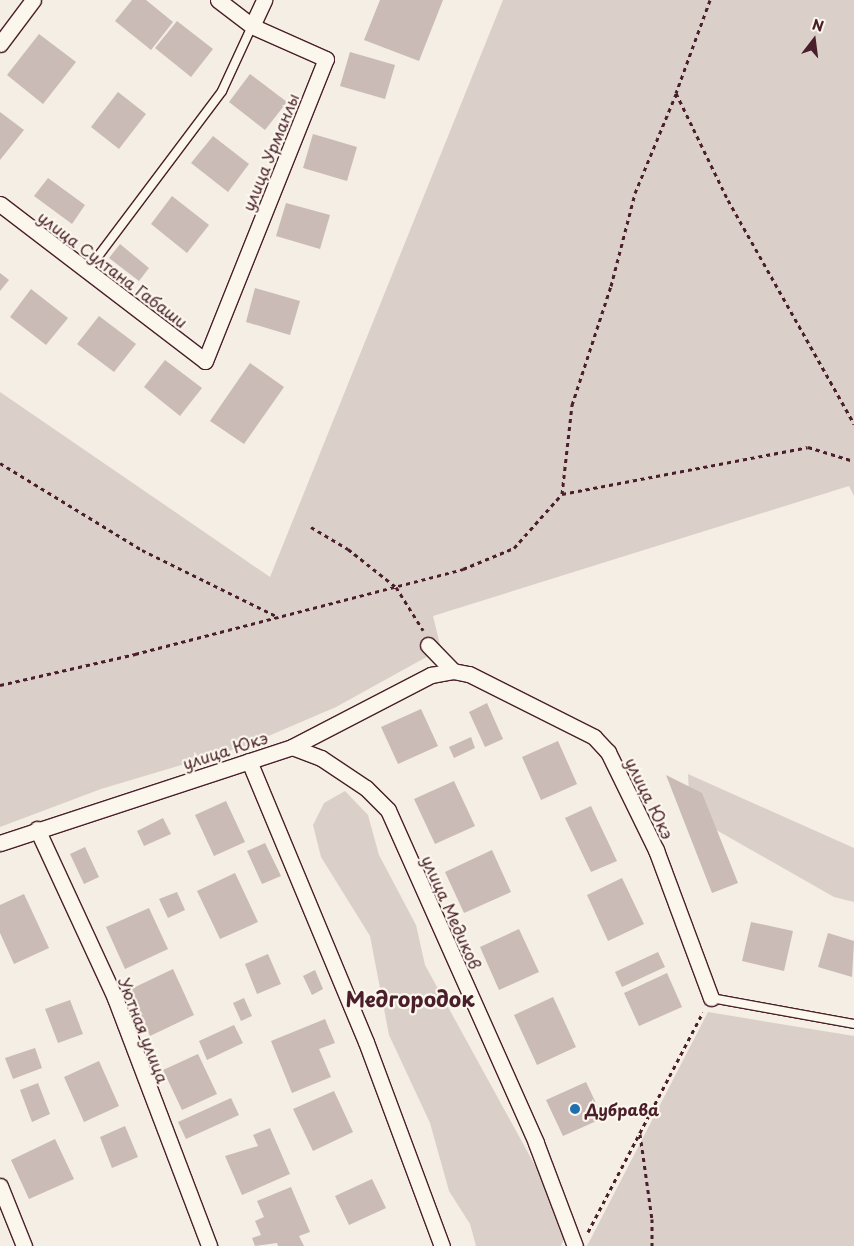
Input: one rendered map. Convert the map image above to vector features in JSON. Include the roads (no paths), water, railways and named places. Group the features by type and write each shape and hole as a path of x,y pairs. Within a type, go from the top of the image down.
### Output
{"street":[{"path":"0,44 33,0"},
{"path":"218,0 252,26 264,0"},
{"name":"улица Урманлы","path":"205,361 326,59 252,26"},
{"name":"улица Султана Габаши","path":"0,204 205,361"},
{"path":"428,645 453,671"},
{"name":"улица Юкэ","path":"0,843 37,829 292,747 431,675 453,671 470,674 594,737 608,752 656,850 710,998"},
{"name":"улица Медиков","path":"292,747 329,763 366,788 388,810 580,1242"},
{"path":"249,761 366,1042 442,1246"},
{"name":"Уютная улица","path":"37,829 115,998 209,1246"},
{"path":"0,1186 24,1246"}],"lane":[{"path":"87,271 222,91 252,26"},
{"path":"710,998 854,1024"}],"place":[{"name":"Дубрава","path":"575,1109"}],"district":[{"name":"Медгородок","path":"410,998"}]}
